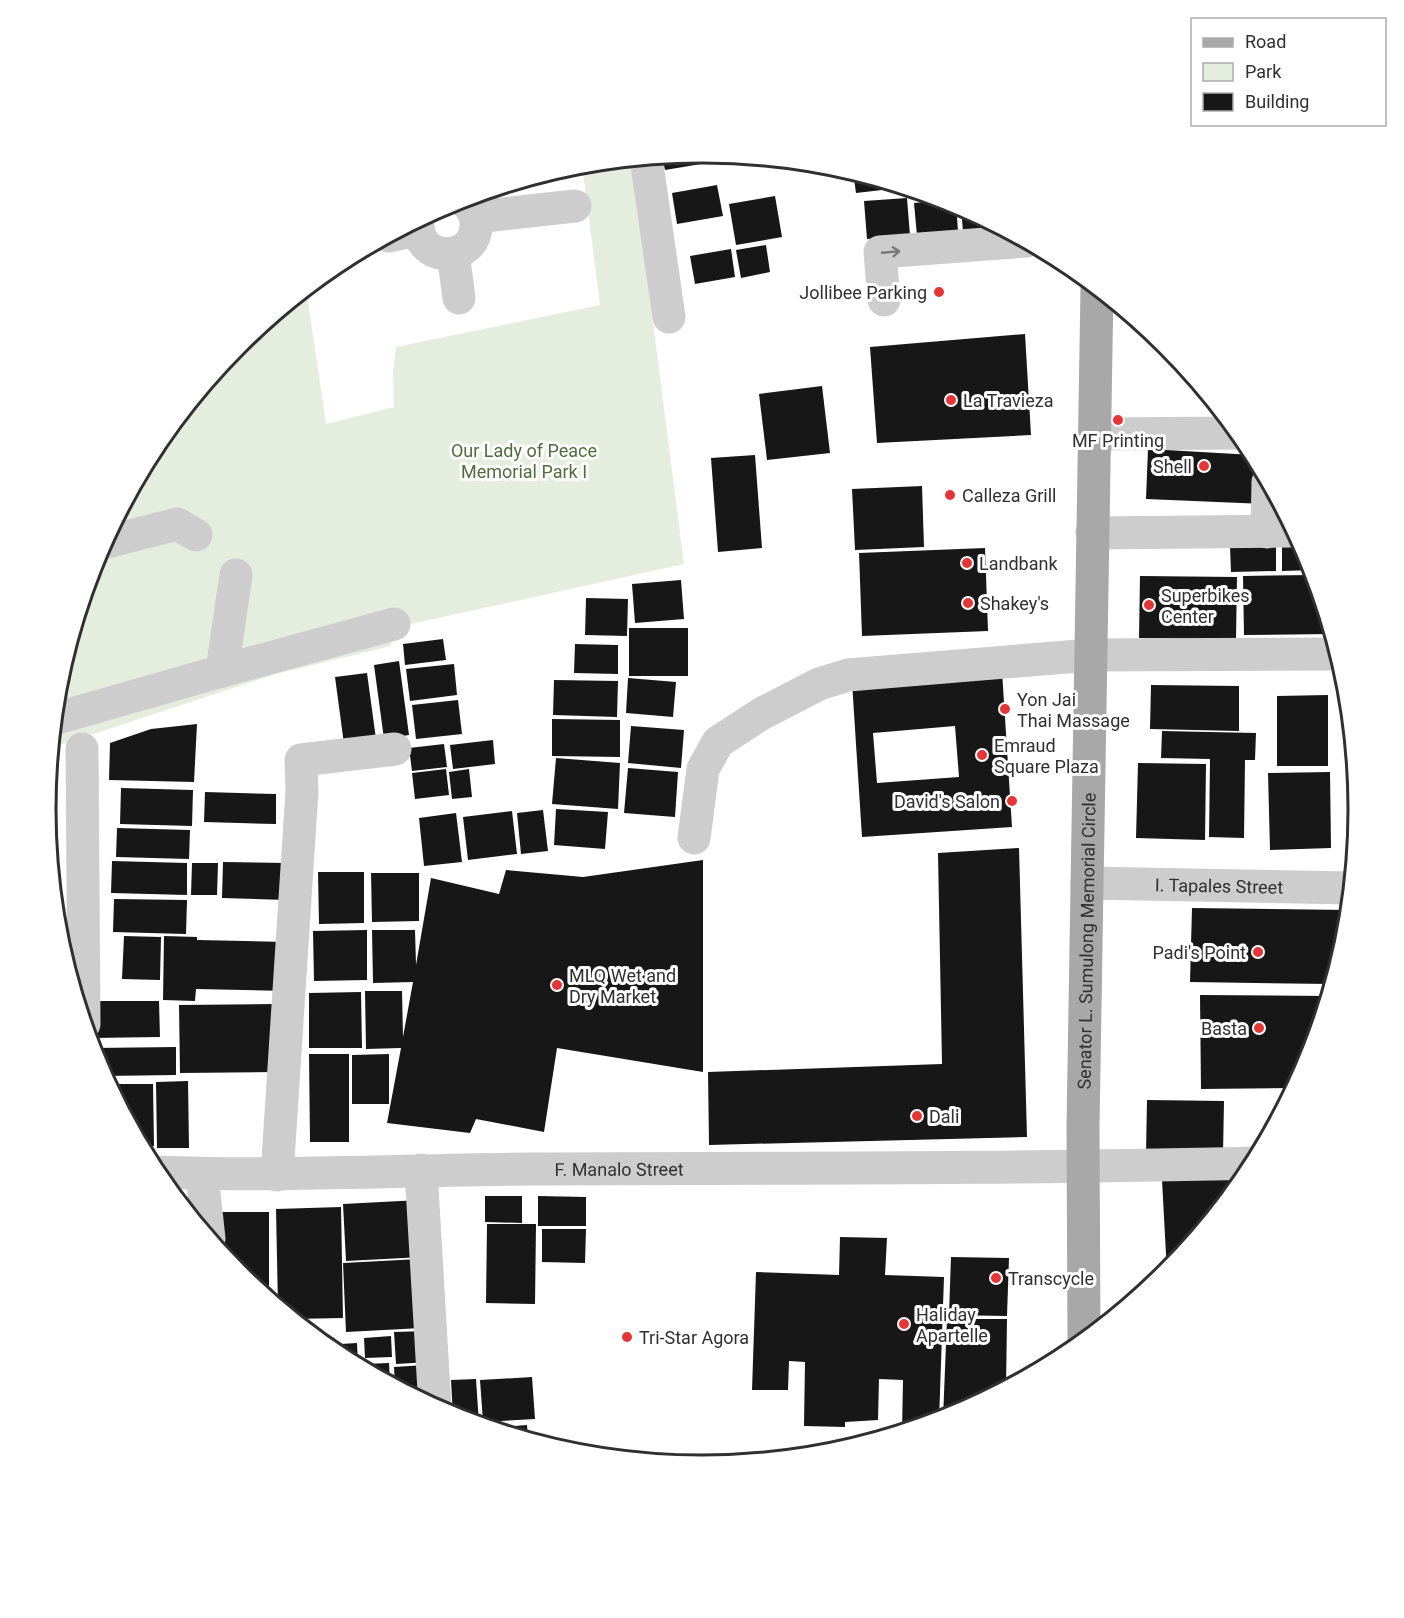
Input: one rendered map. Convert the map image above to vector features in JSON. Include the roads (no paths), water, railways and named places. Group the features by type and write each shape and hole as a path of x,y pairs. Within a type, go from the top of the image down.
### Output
{"main road":[{"name":"Senator L. Sumulong Memorial Circle","path":"1088,1328 1083,1167 1098,297"}],"street":[{"path":"647,165 669,317"},
{"path":"410,232 427,247 443,254 453,253 469,244 476,227 468,208 575,206"},
{"path":"884,300 880,252 1012,242"},
{"path":"453,253 459,298"},
{"path":"1094,434 1228,433"},
{"path":"1092,533 1281,532 1276,512"},
{"path":"115,540 177,524 196,535"},
{"path":"222,671 237,575"},
{"path":"62,717 394,624"},
{"path":"694,838 702,769 718,742 761,714 819,684 848,675 1091,654 1329,654"},
{"path":"82,749 84,996"},
{"path":"277,1175 302,791 301,760 395,749"},
{"name":"I. Tapales Street","path":"1087,884 1343,888"},
{"name":"F. Manalo Street","path":"167,1173 277,1175 421,1170 1083,1167 1243,1162"},
{"path":"421,1170 434,1397"},
{"path":"202,1174 207,1225"}],"place":[{"name":"Jollibee Parking","path":"939,292"},
{"name":"La Travieza","path":"951,400"},
{"name":"MF Printing","path":"1118,420"},
{"name":"Shell","path":"1204,466"},
{"name":"Calleza Grill","path":"950,495"},
{"name":"Landbank","path":"967,563"},
{"name":"Shakey's","path":"968,603"},
{"name":"Superbikes Center","path":"1149,605"},
{"name":"Yon Jai Thai Massage","path":"1005,709"},
{"name":"Emraud Square Plaza","path":"982,755"},
{"name":"David's Salon","path":"1012,801"},
{"name":"Padi's Point","path":"1258,952"},
{"name":"MLQ Wet and Dry Market","path":"557,985"},
{"name":"Basta","path":"1259,1028"},
{"name":"Dali","path":"917,1116"},
{"name":"Transcycle","path":"996,1278"},
{"name":"Haliday Apartelle","path":"904,1324"},
{"name":"Tri-Star Agora","path":"627,1337"}],"park label":[{"name":"Our Lady of Peace Memorial Park I","path":"524,460"}]}
